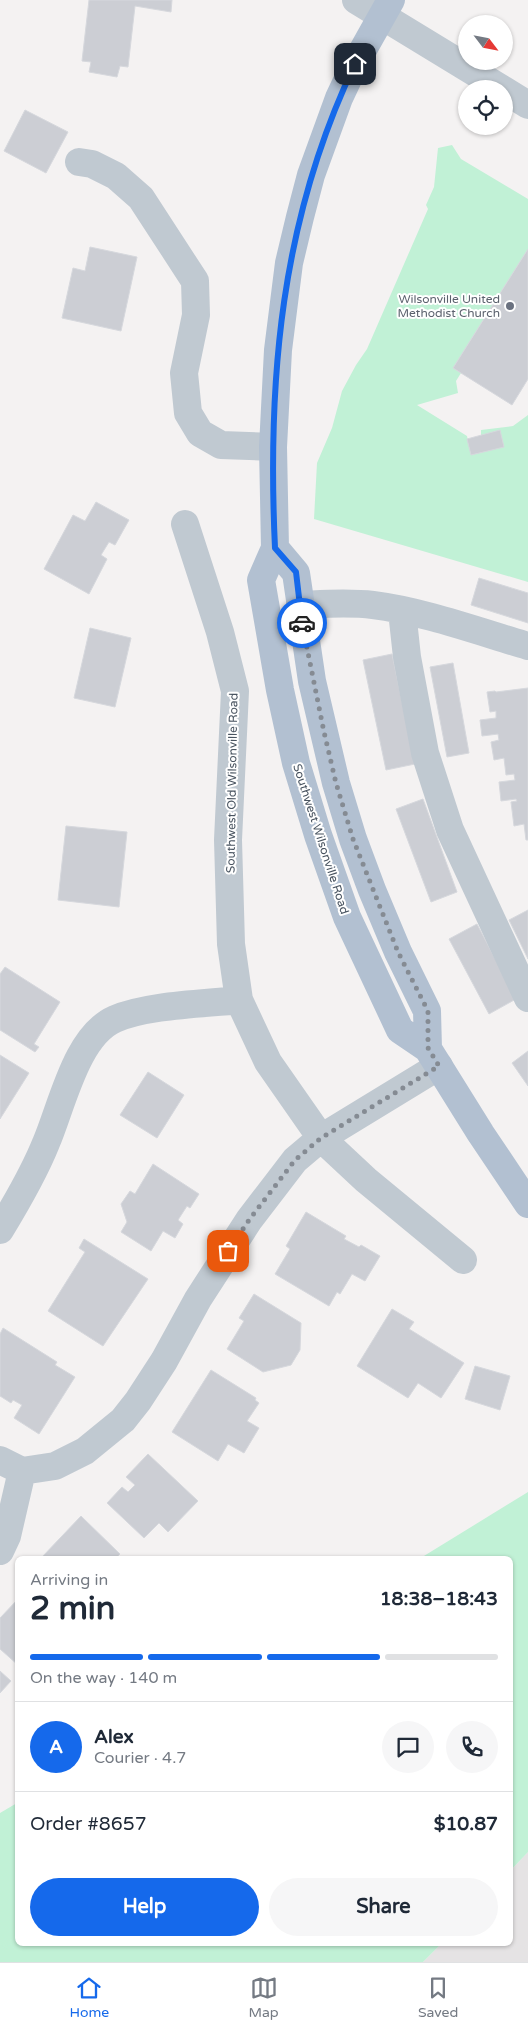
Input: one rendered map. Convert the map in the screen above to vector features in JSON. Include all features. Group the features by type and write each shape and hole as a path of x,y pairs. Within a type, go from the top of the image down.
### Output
{"main road":[{"name":"Southwest Wilsonville Road","path":"387,7 339,98 311,174 300,217 290,263 278,350 273,447 275,548 261,580 280,690 296,763 315,826 347,917 400,1030 433,1057 490,1148 528,1204"},
{"path":"275,548 296,572 312,681 336,783 353,839 372,890 398,952 428,1011 433,1057"}],"street":[{"path":"356,0 387,7 490,80"},
{"path":"513,95 528,105"},
{"path":"79,162 92,164 116,176 141,198 195,282 196,315 184,373 188,413 200,433 221,445 273,447"},
{"name":"Southwest Old Wilsonville Road","path":"184,524 220,632 235,691 228,840 231,944 239,1000 268,1062 321,1138 366,1180 463,1260"},
{"path":"300,605 342,603 374,605 528,646"},
{"path":"402,612 407,657 425,753 450,830 528,998"},
{"path":"0,1230 46,1144 80,1056 93,1035 114,1020 138,1011 239,1000"},
{"path":"0,1551 7,1536 11,1465 56,1466 85,1451 123,1420 164,1361 198,1299 249,1220 295,1160 321,1138 433,1057"}],"shaded area":[{"path":"528,1852 528,1962 423,1962 439,1946 513,1946 513,1868"}],"green space":[{"path":"452,145 461,159 528,199 528,249 453,368 461,373 456,381 458,393 417,405 467,436 471,455 504,446 481,435 481,430 513,426 528,415 528,582 314,519 317,463 332,428 342,391 367,349 428,209 426,205 434,187 438,148"},
{"path":"528,1492 528,1852 513,1868 513,1556 424,1556"},
{"path":"15,1804 15,1946 439,1946 423,1962 0,1962 0,1813"}],"building":[{"path":"89,0 172,0 171,12 135,6 128,67 120,66 117,77 89,72 91,62 82,61"},
{"path":"25,110 68,132 46,173 4,151"},
{"path":"90,247 137,257 121,331 62,318 73,268 85,271"},
{"name":"Wilsonville United Methodist Church","path":"528,249 528,379 512,405 453,368"},
{"path":"500,430 504,447 471,455 467,439"},
{"path":"96,502 129,520 115,545 109,542 101,555 107,559 89,594 44,569 73,515 85,521"},
{"path":"479,578 528,593 528,623 471,605"},
{"path":"90,628 131,638 115,707 74,698"},
{"path":"392,654 415,764 386,770 363,660"},
{"path":"453,663 469,753 447,757 430,667"},
{"path":"528,688 528,840 526,840 524,824 514,826 511,802 517,801 516,799 501,801 499,782 515,780 514,774 506,775 504,758 494,760 491,742 499,740 498,734 482,736 480,720 496,718 496,711 490,712 487,692"},
{"path":"423,799 457,892 431,902 396,809"},
{"path":"66,826 127,832 119,907 58,900"},
{"path":"528,910 528,959 509,920"},
{"path":"477,924 516,999 489,1014 449,939"},
{"path":"5,967 60,1002 34,1044 39,1047 35,1052 0,1030 0,974"},
{"path":"528,1051 528,1086 512,1063"},
{"path":"0,1055 29,1073 0,1119"},
{"path":"148,1072 184,1095 157,1138 120,1115"},
{"path":"153,1164 199,1194 190,1208 187,1206 178,1220 183,1224 175,1238 163,1231 151,1251 121,1232 127,1222 121,1204 130,1191 135,1194"},
{"path":"306,1212 346,1236 344,1239 359,1247 361,1245 380,1256 365,1281 352,1274 340,1294 337,1292 329,1306 275,1274 290,1249 286,1246"},
{"path":"84,1239 148,1279 103,1346 48,1311 85,1252 79,1248"},
{"path":"254,1294 301,1323 300,1350 291,1365 263,1372 227,1349 244,1321 239,1318"},
{"path":"392,1309 414,1322 409,1329 464,1363 441,1398 418,1383 408,1398 357,1366"},
{"path":"3,1328 57,1362 55,1365 75,1377 39,1434 14,1418 22,1405 13,1400 11,1403 0,1396 0,1334"},
{"path":"475,1366 510,1376 500,1410 465,1399"},
{"path":"211,1370 256,1398 255,1400 259,1403 247,1421 259,1428 244,1453 228,1444 218,1461 172,1432"},
{"path":"148,1454 198,1501 168,1532 159,1523 144,1538 107,1503 122,1487 128,1492 135,1485 126,1477"},
{"path":"81,1516 120,1554 118,1556 43,1556"},
{"path":"15,1602 15,1662 0,1649 0,1618"},
{"path":"0,1671 11,1681 0,1693"}],"way so far":[{"path":"228,1251 295,1160 321,1138 439,1066 428,1048 428,1011 398,952 353,839 336,783 312,681 302,623"}],"place":[{"name":"Wilsonville United Methodist Church","path":"510,306"}],"route":[{"path":"302,623 296,572 275,548 272,496 278,350 290,263 311,174 339,98 355,64"}]}
